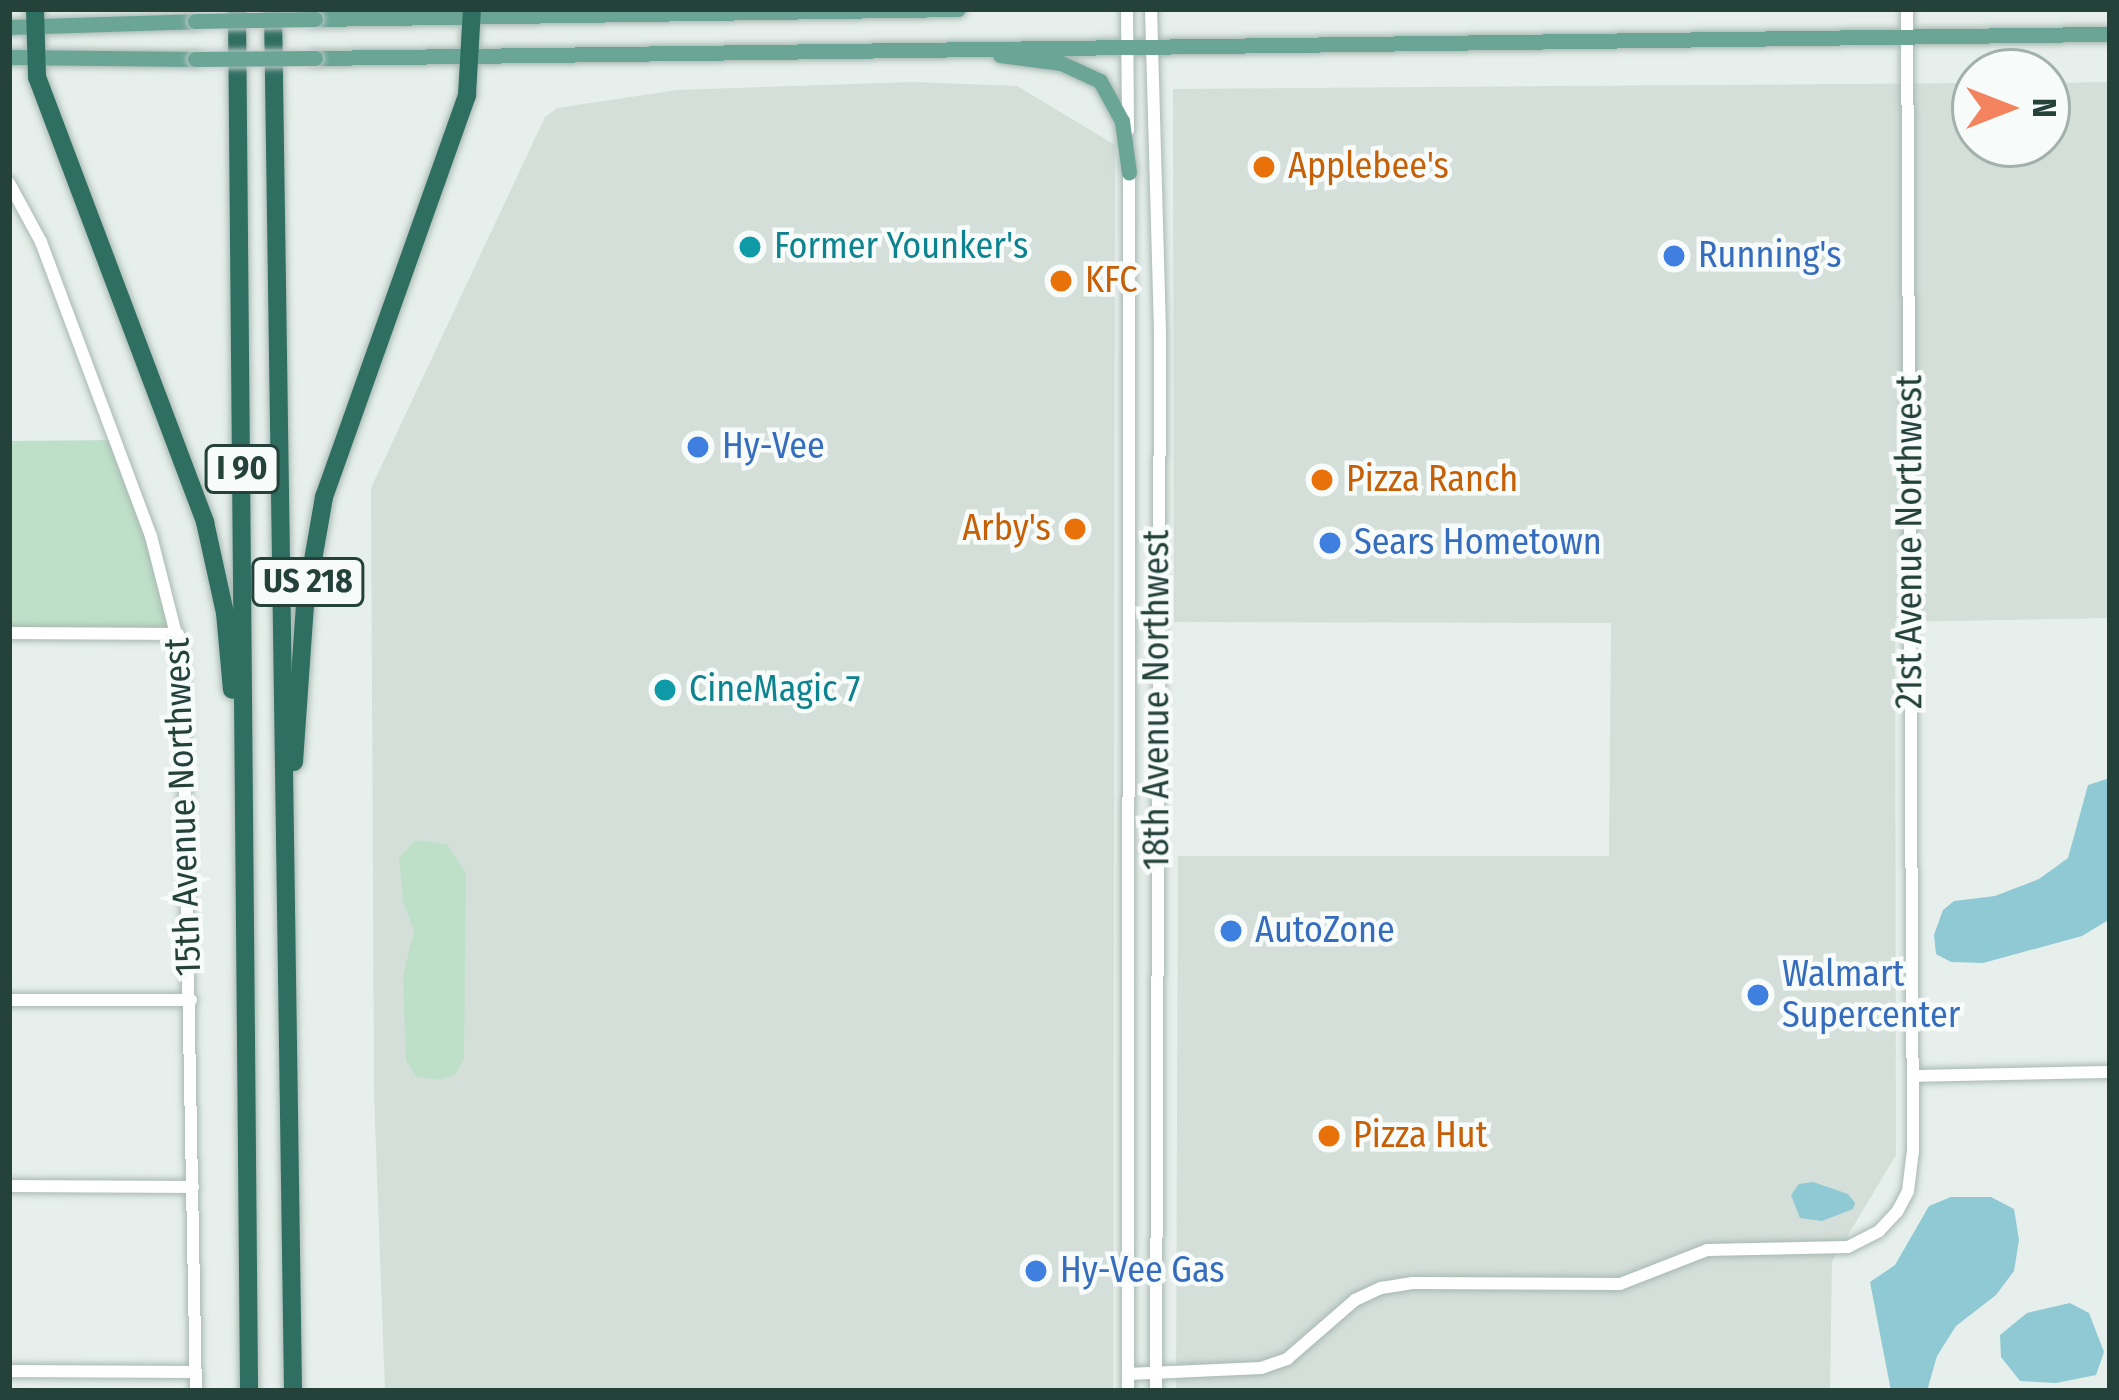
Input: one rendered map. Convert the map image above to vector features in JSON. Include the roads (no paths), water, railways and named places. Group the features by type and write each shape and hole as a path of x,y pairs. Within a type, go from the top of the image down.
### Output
{"highway":[{"name":"I 90","path":"237,9 249,1391"},
{"name":"I 90","path":"273,9 293,1391"},
{"path":"472,12 473,53"},
{"name":"US 218","path":"34,17 33,57 214,556 230,657 244,930"},
{"name":"US 218","path":"286,929 305,606 316,527 461,111 473,53"}],"main road":[{"path":"9,27 34,17 315,20 472,12 958,9"},
{"path":"9,57 315,58 2110,34"},
{"path":"919,48 1082,69 1113,98 1129,173"}],"street":[{"name":"18th Avenue Northwest","path":"1127,9 1128,1391"},
{"name":"18th Avenue Northwest","path":"1150,9 1160,331 1156,1391"},
{"name":"21st Avenue Northwest","path":"1128,1374 1231,1372 1287,1359 1355,1300 1381,1288 1413,1283 1620,1283 1707,1250 1835,1249 1862,1242 1892,1220 1908,1191 1913,1076 1907,9"},
{"name":"15th Avenue Northwest","path":"9,183 49,264 151,536 178,634 188,733 196,1391"},
{"path":"9,633 178,634"},
{"path":"9,1000 191,1000"},
{"path":"1913,1076 2110,1072"},
{"path":"9,1186 193,1187"},
{"path":"9,1371 196,1372"}],"water":[{"path":"2110,778 2110,919 2082,936 1983,963 1951,962 1936,954 1934,935 1943,910 1954,901 1995,896 2039,879 2068,858 2088,785"},
{"path":"1813,1182 1848,1194 1855,1203 1853,1209 1822,1221 1800,1218 1791,1195 1799,1184"},
{"path":"1951,1197 1991,1197 2014,1209 2019,1240 2014,1271 1996,1295 1956,1326 1937,1356 1927,1391 1891,1391 1870,1282 1895,1265 1929,1206"},
{"path":"2070,1303 2089,1313 2104,1352 2096,1375 2056,1383 2020,1381 2001,1357 2000,1335 2027,1313"}],"place":[{"name":"Applebee's","path":"1264,167"},
{"name":"Former Younker's","path":"750,247"},
{"name":"Running's","path":"1674,256"},
{"name":"KFC","path":"1061,281"},
{"name":"Hy-Vee","path":"698,447"},
{"name":"Pizza Ranch","path":"1322,480"},
{"name":"Arby's","path":"1075,529"},
{"name":"Sears Hometown","path":"1330,543"},
{"name":"CineMagic 7","path":"665,690"},
{"name":"AutoZone","path":"1231,931"},
{"name":"Walmart Supercenter","path":"1758,995"},
{"name":"Pizza Hut","path":"1329,1136"},
{"name":"Hy-Vee Gas","path":"1036,1271"}]}
